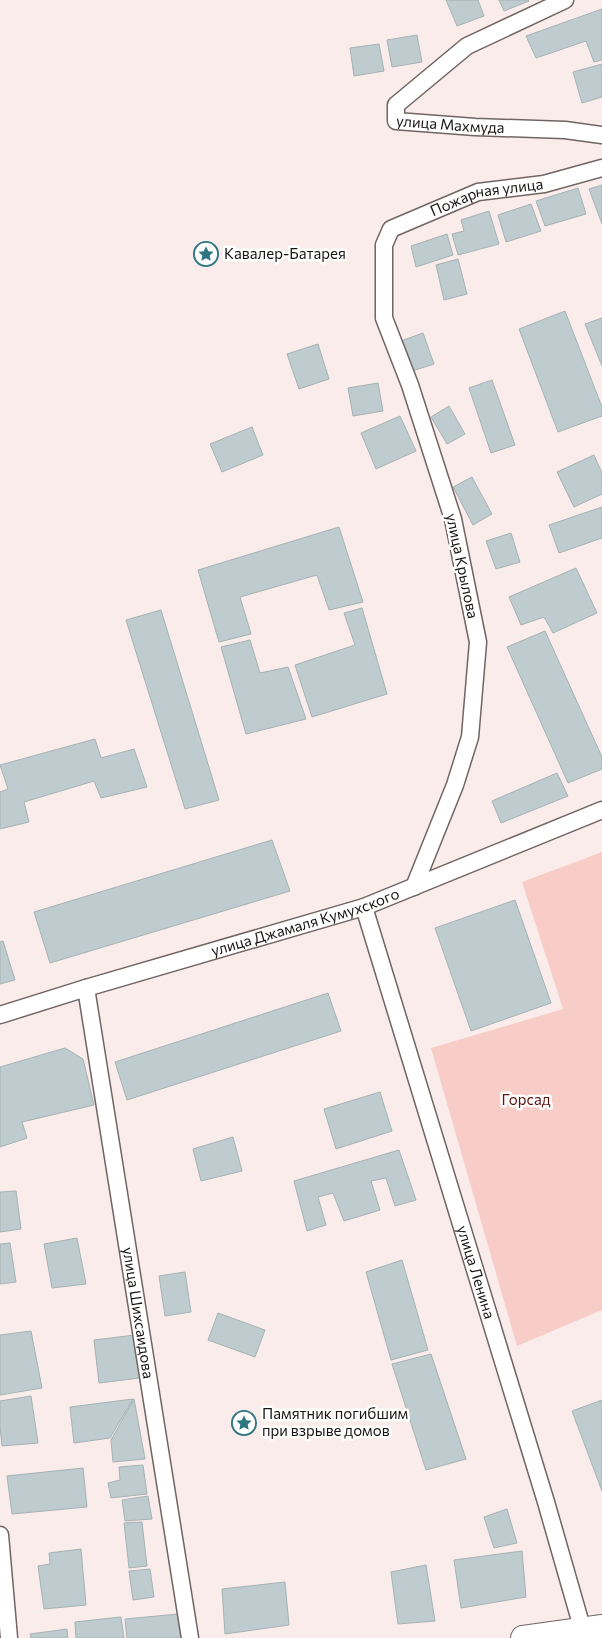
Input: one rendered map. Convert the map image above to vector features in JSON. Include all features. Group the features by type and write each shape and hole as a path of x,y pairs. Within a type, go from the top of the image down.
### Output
{"main road":[{"path":"523,1638 590,1632"}],"street":[{"name":"улица Махмуда","path":"565,0 467,46 396,105 396,121 475,127 565,130 602,135"},
{"name":"Пожарная улица","path":"384,245 390,229 478,192 544,184 602,168"},
{"name":"улица Крылова","path":"384,245 384,318 410,385 453,519 478,642 470,737 455,785 414,887"},
{"name":"улица Джамаля Кумухского","path":"0,1015 364,907 602,810"},
{"name":"улица Ленина","path":"364,907 546,1502 590,1632"},
{"name":"улица Шихсаидова","path":"86,988 190,1638"},
{"path":"0,1535 9,1638"}],"green space":[{"name":"Горсад","path":"602,852 602,1310 517,1346 431,1048 563,1009 522,882"}],"building":[{"path":"446,0 478,0 484,16 457,26"},
{"path":"499,0 528,0 529,1 504,11"},
{"path":"602,9 602,60 594,62 586,41 536,58 526,36"},
{"path":"417,35 422,62 392,67 387,40"},
{"path":"379,44 384,71 354,76 350,48"},
{"path":"602,64 602,97 582,103 573,72"},
{"path":"602,185 602,224 589,189"},
{"path":"578,188 586,214 545,226 536,201"},
{"path":"531,204 541,231 506,242 498,215"},
{"path":"489,211 499,244 458,255 452,234 464,231 461,220"},
{"path":"447,234 453,255 416,267 411,246"},
{"path":"458,259 467,294 444,300 436,265"},
{"path":"565,311 602,407 602,416 558,432 519,329"},
{"path":"602,318 602,366 585,324"},
{"path":"423,333 434,364 412,371 401,341"},
{"path":"318,344 329,379 299,389 287,354"},
{"path":"492,380 515,445 491,453 469,388"},
{"path":"378,383 383,411 353,416 348,388"},
{"path":"449,406 465,434 447,444 431,417"},
{"path":"400,416 416,451 376,469 361,433"},
{"path":"252,427 263,455 222,472 210,444"},
{"path":"594,455 602,473 602,494 574,507 557,472"},
{"path":"472,477 492,514 473,525 453,487"},
{"path":"602,507 602,538 559,553 549,525"},
{"path":"339,527 363,602 329,610 317,575 240,597 251,634 219,642 198,570"},
{"path":"511,533 520,562 496,569 486,541"},
{"path":"576,568 597,613 553,633 544,617 521,625 509,597"},
{"path":"362,608 387,694 312,717 295,665 355,645 344,613"},
{"path":"161,610 219,800 185,809 126,620"},
{"path":"545,631 602,757 602,769 568,783 507,647"},
{"path":"250,640 260,673 288,667 306,719 246,734 221,647"},
{"path":"95,739 101,758 134,749 147,787 101,798 94,781 24,802 29,822 0,829 0,792 8,789 0,765"},
{"path":"557,773 568,796 501,823 492,801"},
{"path":"272,840 290,891 50,963 34,912"},
{"path":"515,900 551,1003 471,1031 435,928"},
{"path":"3,941 15,980 0,984 0,942"},
{"path":"328,993 341,1031 127,1100 115,1062"},
{"path":"65,1048 83,1059 94,1105 22,1122 27,1138 0,1147 0,1067"},
{"path":"380,1092 392,1131 336,1149 324,1109"},
{"path":"233,1137 242,1171 201,1181 193,1149"},
{"path":"399,1150 416,1200 395,1206 386,1178 371,1181 380,1210 344,1221 333,1193 318,1197 326,1225 307,1231 294,1181"},
{"path":"16,1191 21,1229 0,1232 0,1192"},
{"path":"77,1238 86,1284 52,1288 44,1244"},
{"path":"10,1243 16,1282 0,1284 0,1244"},
{"path":"402,1260 428,1350 391,1360 366,1272"},
{"path":"185,1272 191,1312 165,1316 159,1276"},
{"path":"218,1313 265,1330 255,1357 208,1340"},
{"path":"31,1331 42,1388 0,1395 0,1335"},
{"path":"135,1335 140,1378 99,1383 94,1340"},
{"path":"431,1354 466,1459 426,1470 392,1364"},
{"path":"31,1396 38,1443 2,1446 0,1401"},
{"path":"133,1399 110,1438 74,1443 70,1407"},
{"path":"134,1399 145,1459 113,1462 111,1440"},
{"path":"602,1400 602,1491 572,1411"},
{"path":"143,1465 147,1494 111,1498 108,1483 120,1480 119,1467"},
{"path":"83,1468 87,1507 12,1514 7,1476"},
{"path":"148,1496 152,1519 125,1521 122,1500"},
{"path":"507,1509 517,1543 494,1548 484,1517"},
{"path":"142,1522 147,1566 129,1568 124,1523"},
{"path":"81,1549 86,1605 44,1609 38,1566 50,1564 49,1553"},
{"path":"522,1551 526,1597 461,1608 454,1560"},
{"path":"426,1565 435,1621 398,1624 391,1572"},
{"path":"150,1569 154,1597 133,1600 129,1571"},
{"path":"285,1582 289,1625 225,1634 222,1589"},
{"path":"178,1614 181,1638 127,1638 125,1619"},
{"path":"121,1617 124,1638 76,1638 75,1622"},
{"path":"67,1629 68,1638 31,1638 30,1634"}],"place":[{"name":"Кавалер-Батарея","path":"206,254"},
{"name":"Памятник погибшим при взрыве домов","path":"244,1423"}]}
